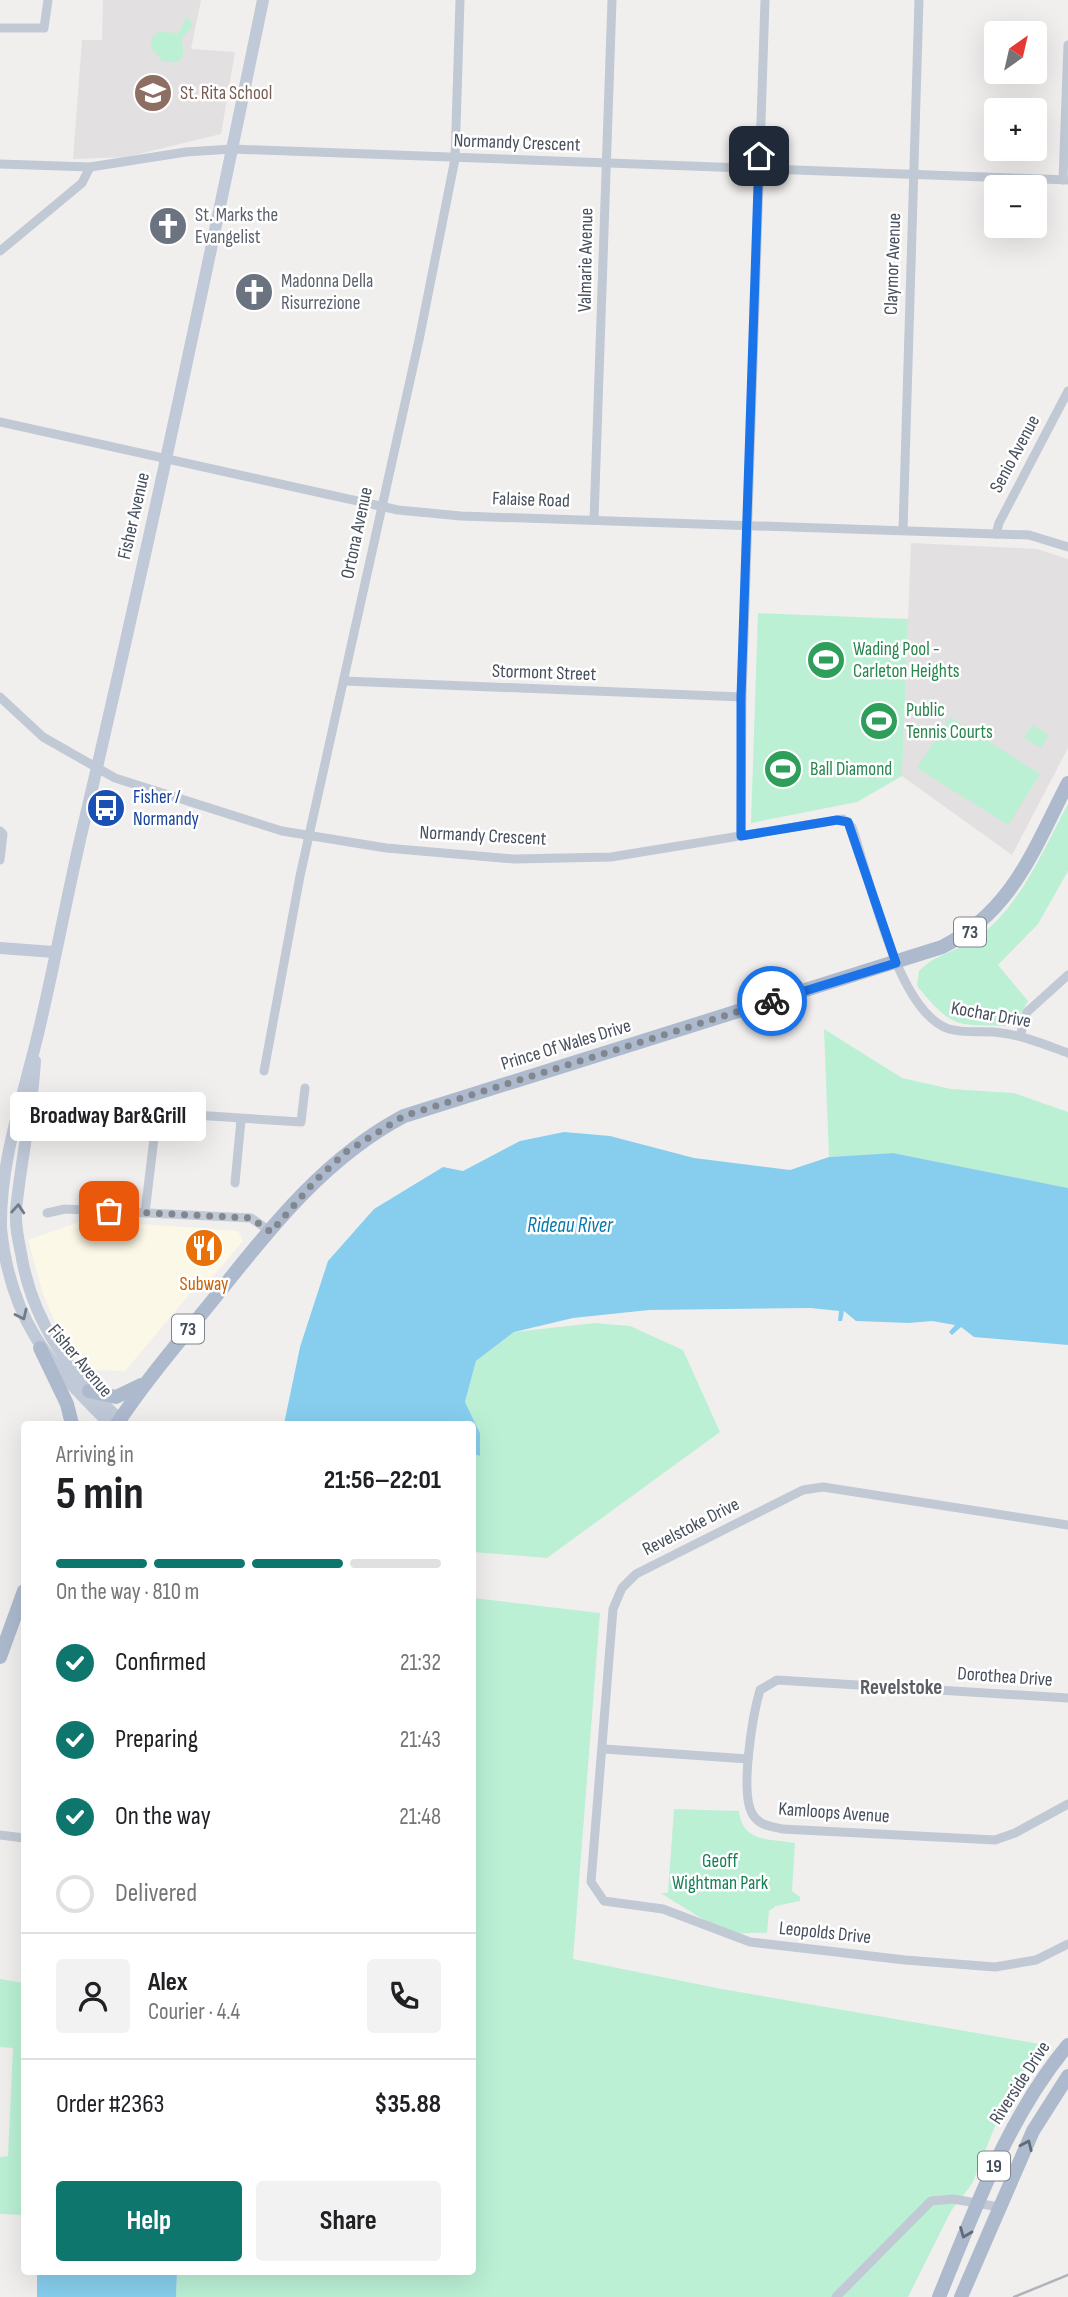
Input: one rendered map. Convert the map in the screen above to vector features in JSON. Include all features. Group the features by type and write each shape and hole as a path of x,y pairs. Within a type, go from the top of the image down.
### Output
{"main road":[{"name":"Fisher Avenue","path":"114,1421 40,1348 14,1297 1,1226 2,1188 18,1102 37,1039 54,952 166,460 263,0"},
{"name":"Prince Of Wales Drive","path":"117,1421 148,1380 271,1232 315,1181 346,1152 404,1116 896,963 962,937 995,911 1022,871 1068,783"},
{"path":"0,948 54,952"},
{"name":"Fisher Avenue","path":"37,1039 32,1105 16,1212 24,1277 44,1327 89,1391 114,1421"},
{"path":"10,1280 24,1277"},
{"path":"40,1348 67,1404 71,1421"},
{"path":"89,1391 116,1397 148,1380"},
{"path":"0,1657 21,1599"},
{"name":"Riverside Drive","path":"939,2297 977,2204 1025,2104 1068,2045"},
{"name":"Riverside Drive","path":"961,2297 1033,2132 1068,2076"}],"street":[{"path":"0,28 44,28 48,0"},
{"name":"Ortona Avenue","path":"264,1071 310,836 380,506 419,340 455,159 460,0"},
{"name":"Valmarie Avenue","path":"594,520 612,0"},
{"path":"741,836 741,697 765,0"},
{"name":"Claymor Avenue","path":"903,530 919,0"},
{"path":"1066,180 1068,45"},
{"name":"Normandy Crescent","path":"0,164 90,167 186,152 232,149 1066,180"},
{"path":"0,251 82,183 90,167"},
{"name":"Senio Avenue","path":"996,534 999,523 1068,391"},
{"name":"Falaise Road","path":"0,422 380,506 461,516 996,534 1029,536 1068,547"},
{"name":"Stormont Street","path":"344,681 741,697"},
{"name":"Normandy Crescent","path":"0,697 43,737 115,778 270,827 386,848 514,859 611,856 837,820 848,822 896,963"},
{"path":"0,831 3,834 0,860"},
{"name":"Kochar Drive","path":"896,963 912,993 946,1028 1020,1036 1068,1053"},
{"path":"1020,1036 1027,1012 1068,975"},
{"path":"18,1102 241,1120 301,1122 305,1088"},
{"path":"145,1213 157,1113"},
{"path":"235,1183 241,1120"},
{"path":"47,1213 65,1209 251,1218 271,1232"},
{"name":"Revelstoke Drive","path":"591,1881 604,1749 613,1609 622,1588 636,1574 803,1490 843,1488 1068,1525"},
{"name":"Dorothea Drive","path":"748,1759 760,1690 777,1680 1068,1698"},
{"path":"604,1749 748,1759"},
{"name":"Kamloops Avenue","path":"748,1759 748,1804 752,1815 763,1825 782,1829 995,1840 1015,1833 1068,1804"},
{"path":"0,1835 21,1838"},
{"name":"Leopolds Drive","path":"591,1881 596,1893 607,1902 663,1909 750,1942 995,1967 1036,1960 1068,1944"},
{"path":"836,2297 923,2206 931,2201 953,2199 999,2207"}],"shaded area":[{"name":"St. Rita School","path":"103,0 201,0 191,49 235,52 221,134 127,157 73,159 82,40 102,40"},
{"path":"911,543 1037,549 1068,559 1068,748 1012,855 902,776"},
{"path":"85,1220 238,1231 243,1241 212,1277 204,1277 125,1371 94,1370 78,1358 57,1326 43,1294 28,1240"}],"green space":[{"path":"187,16 193,25 182,38 183,56 177,62 163,62 151,47 152,37 159,32 179,33"},
{"path":"758,613 908,619 902,776 857,802 751,823"},
{"path":"950,717 1040,774 1008,825 917,768"},
{"path":"1032,725 1049,735 1041,748 1024,738"},
{"path":"1068,804 1068,871 1038,924 998,965 1028,1001 1016,1023 1010,1026 956,1022 939,1010 917,986 919,971 932,960 973,941 995,923 1020,892"},
{"path":"824,1029 902,1078 951,1089 1014,1093 1068,1112 1068,1188 893,1153 829,1157"},
{"path":"595,1323 630,1326 683,1350 720,1432 547,1558 476,1552 476,1455 480,1456 480,1433 465,1402 476,1361 514,1332"},
{"path":"476,1598 600,1613 573,1959 722,1989 1046,2045 1011,2086 972,2184 951,2211 908,2297 176,2297 177,2275 476,2275"},
{"name":"Geoff Wightman Park","path":"674,1809 739,1811 741,1821 751,1834 795,1843 792,1891 800,1897 800,1901 776,1906 769,1911 767,1933 738,1933 719,1928 660,1893 668,1893"},
{"path":"0,1979 21,1982 21,2215 0,2214 0,2157 8,2156 13,2048 0,2047"}],"water":[{"name":"Wading Pool - Carleton Heights","path":"818,648 834,649 833,672 818,671"},
{"name":"Rideau River","path":"564,1132 610,1136 694,1158 790,1170 829,1157 893,1153 1068,1188 1068,1345 974,1337 961,1327 952,1335 949,1332 955,1325 932,1321 856,1321 844,1311 842,1321 838,1321 839,1311 811,1308 649,1310 573,1318 514,1332 476,1361 465,1402 474,1421 285,1421 300,1347 328,1261 374,1209 443,1167 463,1171 520,1141"},
{"name":"Rideau River","path":"476,1425 480,1433 480,1456 476,1455"},
{"path":"37,2275 177,2275 176,2297 37,2297"}],"railway":[{"path":"1014,2297 1068,2275"}],"way so far":[{"path":"109,1211 251,1218 271,1232 315,1181 346,1152 404,1116 772,1001"}],"place":[{"name":"St. Rita School","path":"153,93"},
{"name":"St. Marks the Evangelist","path":"168,226"},
{"name":"Madonna Della Risurrezione","path":"254,292"},
{"name":"Wading Pool - Carleton Heights","path":"826,660"},
{"name":"Public Tennis Courts","path":"879,721"},
{"name":"Ball Diamond","path":"783,769"},
{"name":"Fisher / Normandy","path":"106,808"},
{"name":"Broadway Bar&Grill","path":"109,1211"},
{"name":"Subway","path":"204,1248"}],"district":[{"name":"Revelstoke","path":"901,1687"}],"route":[{"path":"759,156 741,697 741,836 843,819 848,822 852,827 896,963 772,1001"}]}
